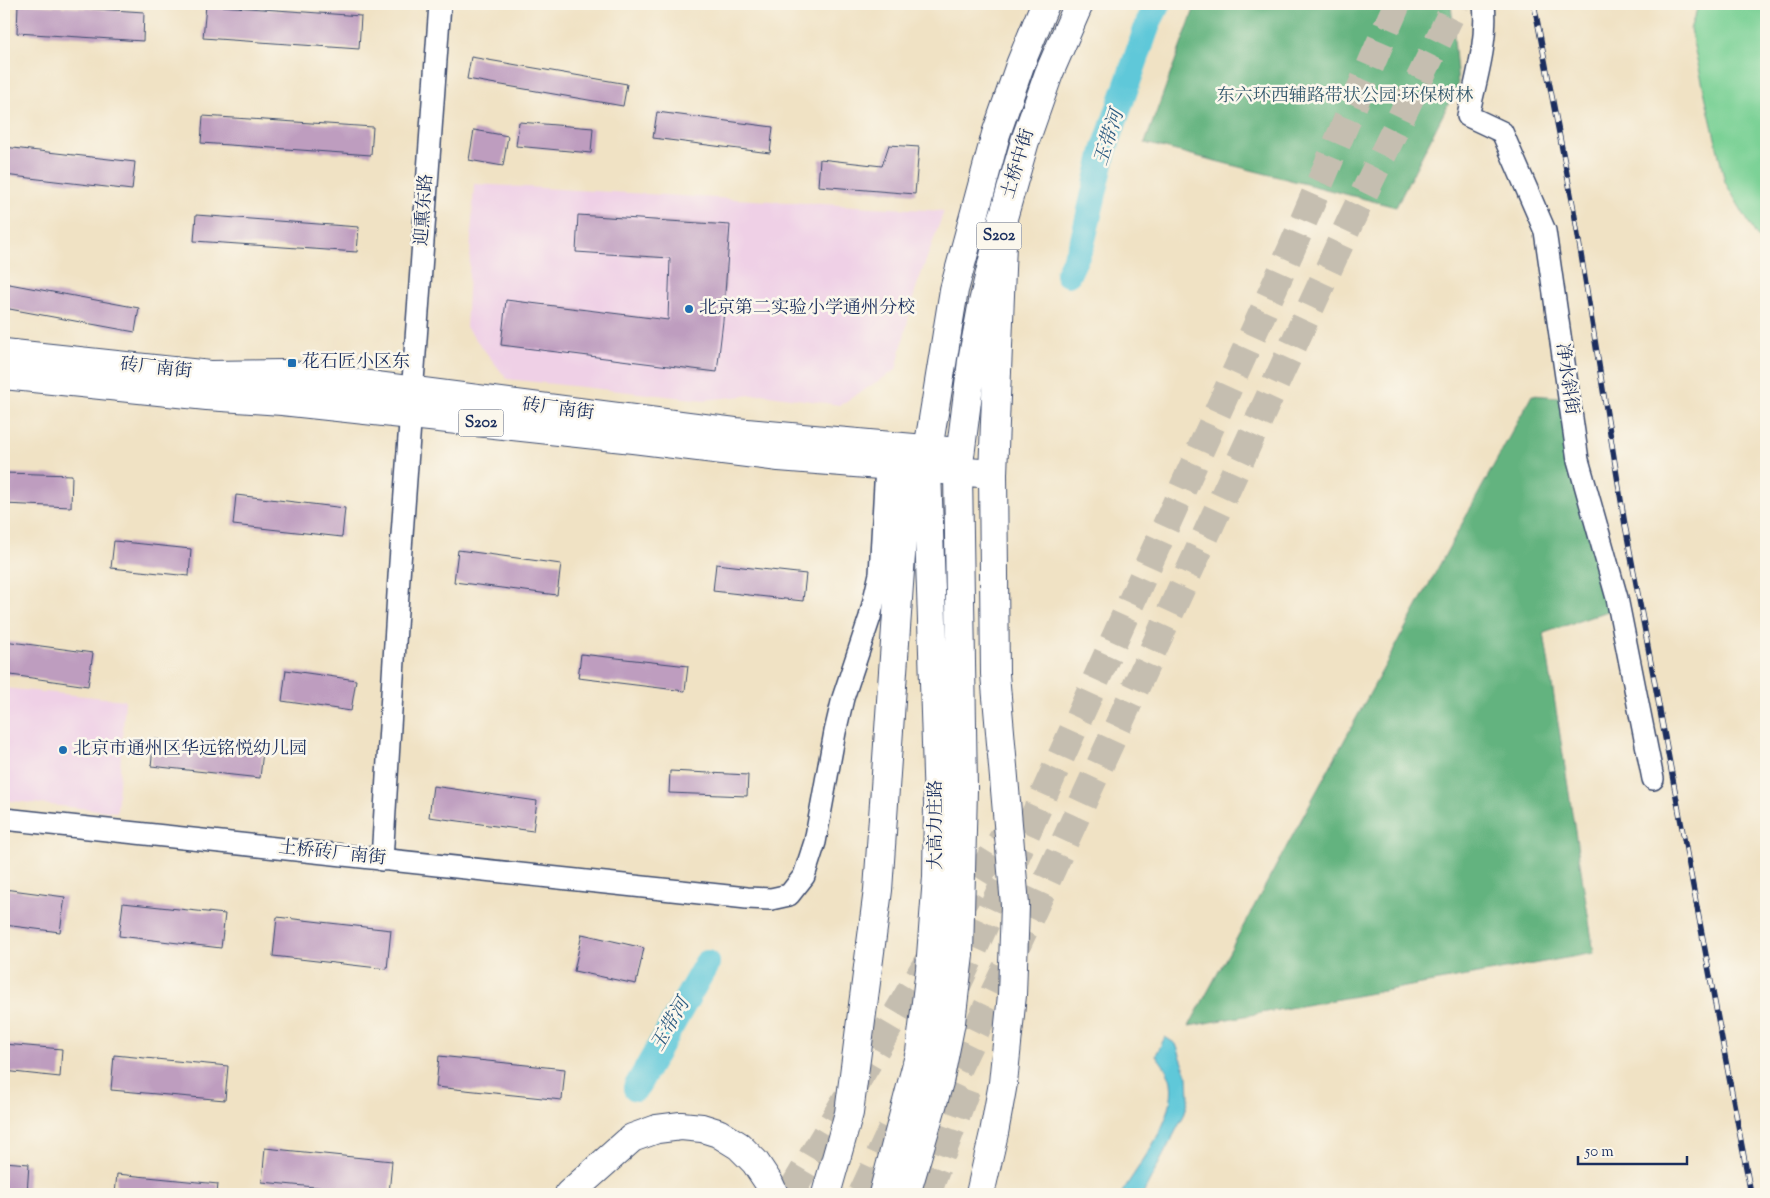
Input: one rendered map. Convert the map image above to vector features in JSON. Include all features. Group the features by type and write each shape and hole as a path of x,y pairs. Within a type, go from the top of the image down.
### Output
{"main road":[{"path":"826,1194 849,1113 878,890 912,463 954,290 996,134 1020,65 1045,4"},
{"name":"土桥中街","path":"959,462 972,361 982,307 1004,218 1025,141 1049,73 1077,7"},
{"path":"980,1194 1003,1083 1012,996 1015,905 995,674 993,464 1004,218"},
{"name":"砖厂南街","path":"4,353 210,375 283,374 412,403 633,439 779,457 912,463 959,462 993,464"},
{"name":"砖厂南街","path":"4,374 206,396 282,401 412,403 735,432 912,463"},
{"name":"大高力庄路","path":"906,1194 939,1082 951,1022 959,955 963,789 959,462"},
{"name":"大高力庄路","path":"883,1194 920,1052 930,968 937,877 938,804 912,463"},
{"path":"569,1194 632,1138 657,1129 682,1126 702,1128 718,1133 739,1146 755,1162 774,1194"}],"street":[{"name":"迎熏东路","path":"382,860 440,4"},
{"name":"净水斜街","path":"1484,4 1486,23 1481,60 1468,116 1502,132 1545,231 1578,460 1617,598 1653,779"},
{"name":"土桥砖厂南街","path":"4,819 382,860 771,899 789,895 804,876 815,842 843,698 870,617 880,574 912,463"}],"shaded area":[{"name":"北京第二实验小学通州分校","path":"474,184 944,211 915,291 896,370 840,405 762,394 704,400 507,379 466,327"},
{"name":"北京市通州区华远铭悦幼儿园","path":"4,688 125,700 117,812 4,800"}],"green space":[{"name":"东六环西辅路带状公园·环保树林","path":"1196,4 1451,4 1458,85 1396,207 1145,143"},
{"path":"1699,4 1766,4 1766,252 1725,182 1690,29"},
{"path":"1532,395 1559,397 1611,610 1544,633 1594,953 1189,1026"}],"water":[{"path":"1165,1037 1176,1044 1188,1077 1189,1098 1184,1115 1143,1194 1121,1194 1155,1141 1168,1111 1171,1082 1167,1071 1156,1055"}],"building":[{"path":"18,4 144,12 143,41 17,33"},
{"path":"206,5 361,16 359,49 203,38"},
{"path":"471,57 627,84 623,106 467,79"},
{"path":"657,112 773,127 770,153 653,138"},
{"path":"203,116 373,127 371,155 201,143"},
{"path":"519,122 593,128 591,153 516,146"},
{"path":"474,130 508,136 503,166 469,160"},
{"path":"889,145 919,147 915,194 818,186 820,159 882,166"},
{"path":"4,147 135,162 132,190 4,175"},
{"path":"196,215 359,227 357,252 194,241"},
{"path":"578,215 730,225 717,372 501,345 506,300 668,320 670,258 576,252"},
{"path":"4,283 139,308 135,332 4,308"},
{"path":"4,473 72,475 71,507 4,504"},
{"path":"236,495 345,508 342,537 233,525"},
{"path":"114,541 191,549 189,576 111,568"},
{"path":"458,550 561,564 557,595 454,582"},
{"path":"716,564 806,574 803,601 713,591"},
{"path":"4,641 93,653 88,686 4,674"},
{"path":"581,654 688,666 685,691 578,678"},
{"path":"286,670 356,680 351,711 282,701"},
{"path":"154,739 263,751 260,778 151,766"},
{"path":"670,771 748,775 747,796 669,793"},
{"path":"433,786 537,801 533,831 429,817"},
{"path":"4,889 65,897 60,932 4,925"},
{"path":"123,903 225,914 221,948 119,936"},
{"path":"277,917 391,930 387,969 273,956"},
{"path":"582,934 644,948 636,984 574,971"},
{"path":"4,1044 62,1049 60,1077 4,1071"},
{"path":"114,1055 228,1066 225,1100 111,1090"},
{"path":"439,1056 565,1069 562,1100 436,1087"},
{"path":"265,1148 392,1161 389,1194 262,1182"},
{"path":"4,1162 29,1164 27,1194 4,1194"},
{"path":"117,1174 218,1184 217,1194 115,1194"}],"waterway":[{"name":"玉带河","path":"1068,274 1082,244 1104,151 1149,21 1158,4"},
{"name":"玉带河","path":"636,1088 707,963"}],"tunnel":[{"path":"957,986 1291,250 1397,4"},
{"path":"939,1107 1018,943 1350,222 1456,4"},
{"path":"956,914 1017,815"},
{"path":"790,1194 934,951"},
{"path":"927,1194 971,1076"},
{"path":"862,1194 893,1127"}],"railway":[{"path":"1534,4 1573,205 1625,525 1751,1194"}],"place":[{"name":"北京第二实验小学通州分校","path":"689,309"},
{"name":"花石匠小区东","path":"292,363"},
{"name":"北京市通州区华远铭悦幼儿园","path":"63,750"}]}
